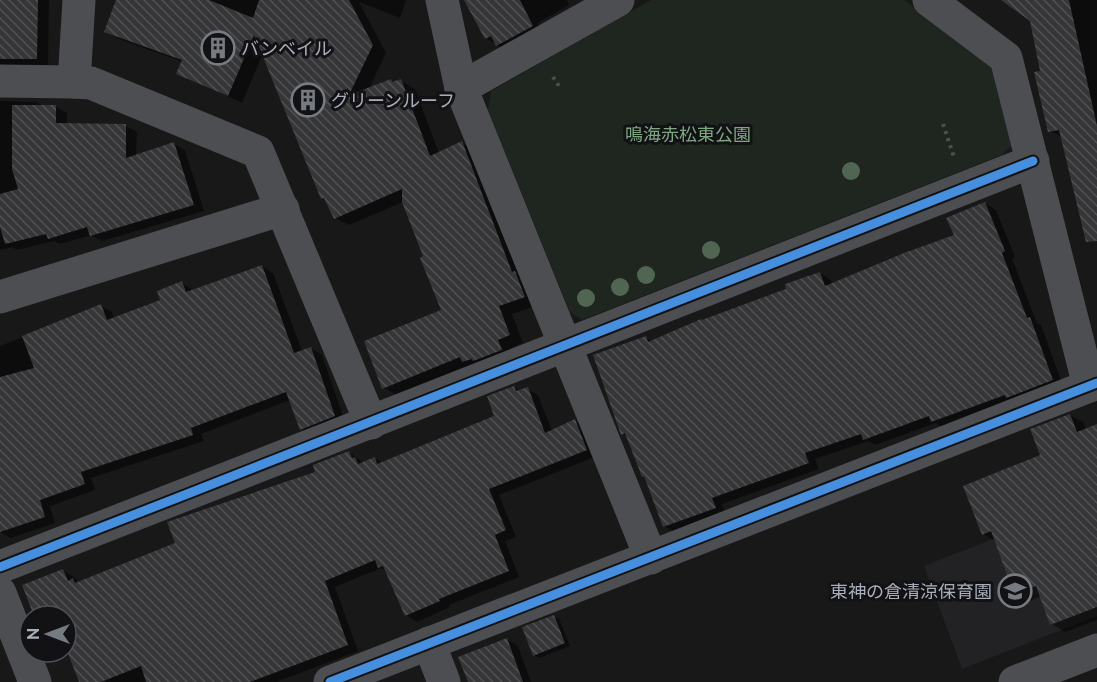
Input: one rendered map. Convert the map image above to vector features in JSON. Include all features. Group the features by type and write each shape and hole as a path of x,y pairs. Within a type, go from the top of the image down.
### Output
{"street":[{"path":"74,82 79,0"},
{"path":"442,0 461,88 651,558"},
{"path":"461,88 618,0"},
{"path":"330,682 1093,384 1006,58 929,0"},
{"path":"0,81 91,83 258,152 371,423"},
{"path":"0,567 1033,161"},
{"path":"0,297 283,209"},
{"path":"0,593 35,682"},
{"path":"429,643 444,682"},
{"path":"1015,682 1097,650"}],"path":[{"path":"943,124 956,162"}],"shaded area":[{"name":"東神の倉清涼保育園","path":"1097,498 1097,616 962,669 924,566"}],"green space":[{"name":"鳴海赤松東公園","path":"651,0 904,0 994,68 1013,144 1002,155 582,320 570,312 488,111 491,91"}],"building":[{"path":"0,0 38,0 37,59 0,59"},
{"path":"116,0 209,0 253,18 259,0 349,0 373,45 349,95 391,79 392,82 401,79 430,156 462,141 512,272 515,271 525,297 499,306 510,335 498,340 502,350 473,361 472,359 462,362 460,357 382,389 364,341 441,310 420,258 423,256 402,202 402,189 334,219 324,198 321,199 254,35 228,96 176,74 182,60 104,32"},
{"path":"464,0 520,0 533,26 496,46 491,36 485,39"},
{"path":"1001,0 1069,0 1097,126 1097,241 1086,242 1059,130 1048,132 1034,72 1040,71 1030,21"},
{"path":"12,105 56,105 56,123 126,124 126,158 174,142 194,205 90,236 87,227 48,239 46,234 5,244 0,227 0,194 18,189 12,169"},
{"path":"985,202 1005,251 1002,253 1027,318 1030,317 1053,380 931,422 929,416 863,440 861,434 805,453 809,463 712,498 716,508 663,527 625,433 621,435 593,355 646,336 648,342 701,319 786,289 785,284 820,272 825,286 954,235 946,218"},
{"path":"262,265 294,353 311,347 335,416 300,430 286,392 191,428 193,435 81,472 85,484 40,500 45,517 0,532 0,377 34,368 22,336 101,304 107,320 160,300 157,291 182,281 186,292"},
{"path":"514,386 516,391 528,387 545,433 575,419 587,450 489,489 506,530 495,535 509,571 439,599 440,601 405,616 383,566 378,568 375,560 325,581 348,645 250,682 146,682 141,666 101,682 79,682 72,664 78,664 78,604 29,604 22,585 63,569 68,581 73,578 75,583 175,543 167,522 315,472 313,465 349,451 358,464 375,457 377,464 494,416 487,396"},
{"path":"1070,414 1077,432 1097,424 1097,607 1050,625 1036,586 1014,594 991,531 982,535 963,486 1040,455 1030,429"},
{"path":"554,615 565,643 533,656 522,627"},
{"path":"507,638 523,682 468,682 458,657"}],"cycle path":[{"path":"0,567 1033,161"},
{"path":"330,682 1097,383"}],"place":[{"name":"バンベイル","path":"218,48"},
{"name":"グリーンルーフ","path":"308,100"},
{"name":"東神の倉清涼保育園","path":"1015,591"}]}
